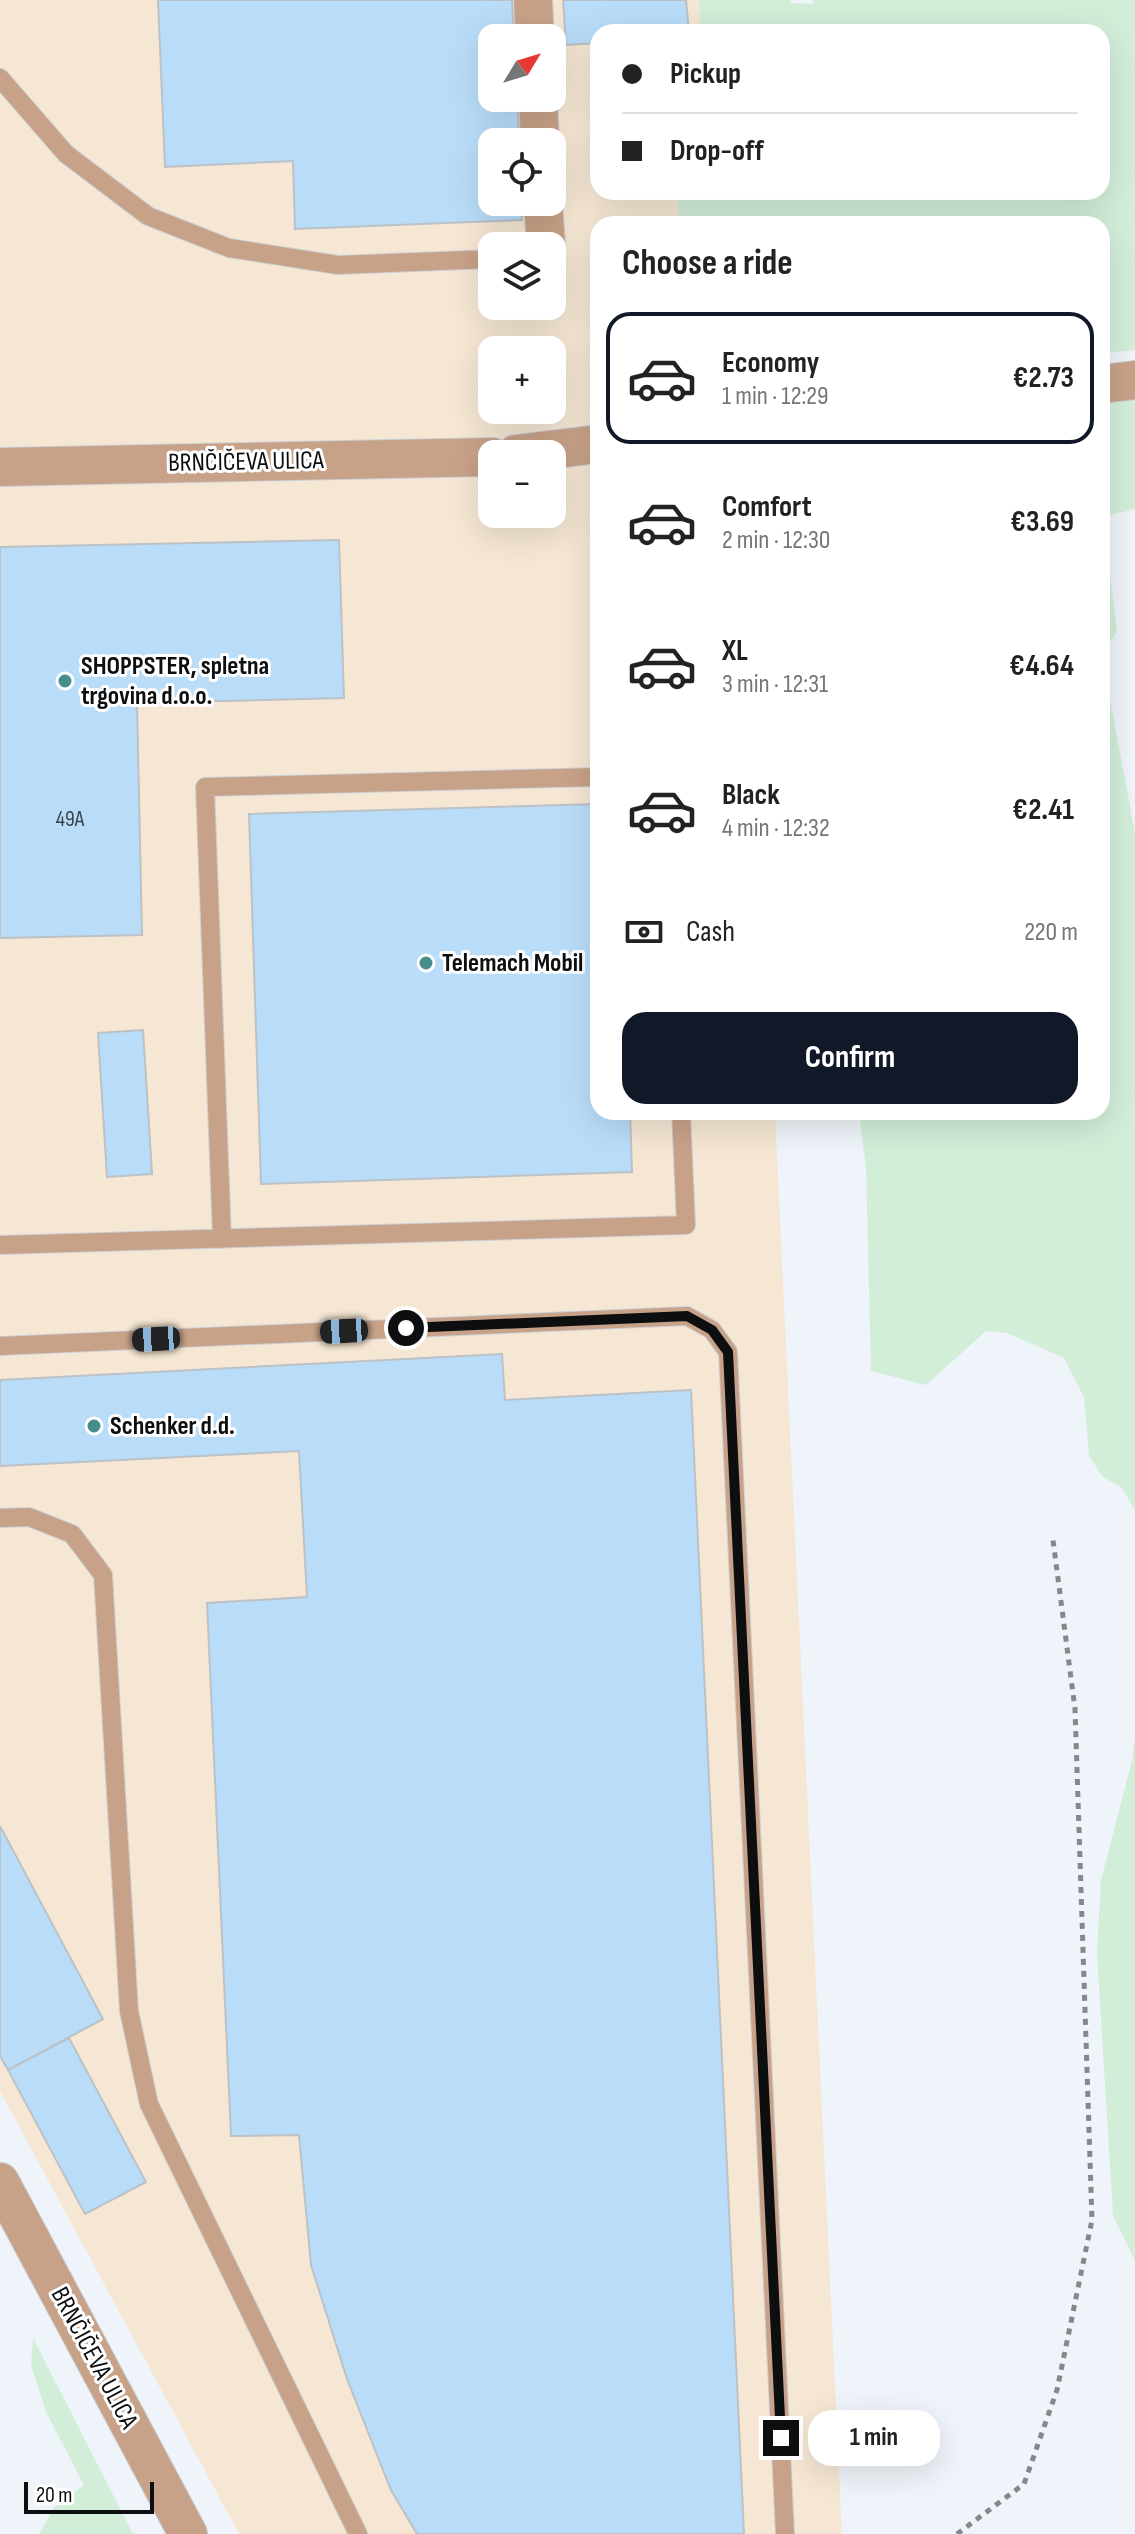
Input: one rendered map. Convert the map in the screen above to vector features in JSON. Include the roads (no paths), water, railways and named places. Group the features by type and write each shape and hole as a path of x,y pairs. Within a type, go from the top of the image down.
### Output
{"street":[{"path":"533,0 534,24"},
{"path":"1110,383 1135,380"},
{"path":"566,448 590,445"},
{"name":"BRNČIČEVA ULICA","path":"0,467 478,457"},
{"name":"BRNČIČEVA ULICA","path":"0,2182 188,2534"}],"lane":[{"path":"0,78 66,154 148,216 229,248 338,265 478,260"},
{"path":"222,1239 205,787 590,777"},
{"path":"0,1245 686,1225 681,1120"},
{"path":"0,1346 687,1316 712,1330 728,1352 785,2534"},
{"path":"0,1518 29,1517 72,1534 103,1575 129,2011 149,2104 358,2534"}],"place":[{"name":"SHOPPSTER, spletna trgovina d.o.o.","path":"65,681"},
{"name":"Telemach Mobil","path":"426,963"},
{"name":"Schenker d.d.","path":"94,1426"}]}
